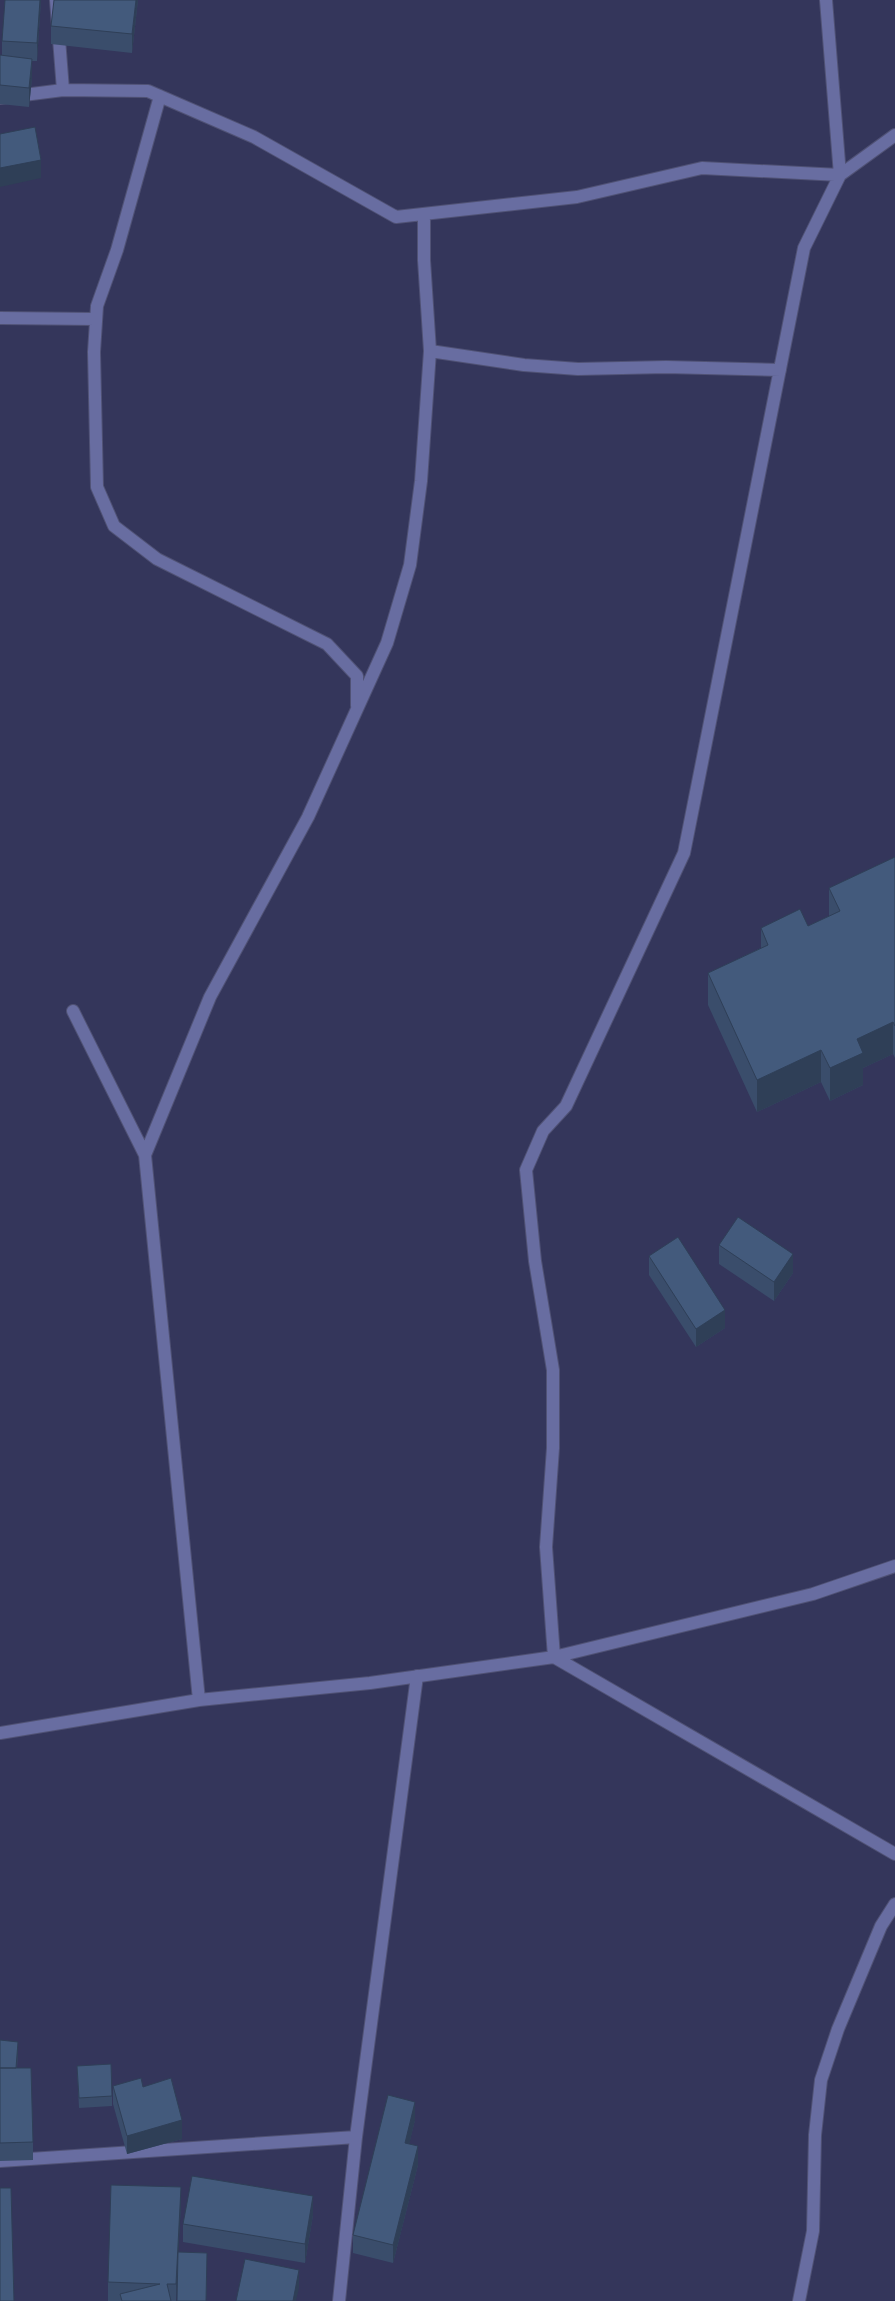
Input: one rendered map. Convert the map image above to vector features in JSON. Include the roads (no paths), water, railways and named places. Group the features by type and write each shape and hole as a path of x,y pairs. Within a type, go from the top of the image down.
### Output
{"street":[{"path":"56,0 63,90"},
{"path":"826,0 840,175"},
{"path":"0,98 63,90 148,91 254,137 396,217 577,197 702,168 840,175"},
{"path":"160,96 117,250 96,306 94,352 97,487 114,526 157,559 327,644 357,676 357,711"},
{"path":"554,1657 546,1547 553,1448 553,1370 535,1261 526,1170 543,1131 566,1106 684,853 804,248 840,175 895,135"},
{"path":"145,1155 210,996 308,817 387,643 410,565 421,481 430,350 424,260 424,214"},
{"path":"0,318 95,318"},
{"path":"430,350 524,365 578,369 666,367 780,370"},
{"path":"73,1011 145,1155 199,1700"},
{"path":"0,1733 199,1700 417,1676 554,1657 813,1594 895,1566"},
{"path":"554,1657 895,1854"},
{"path":"339,2301 356,2137 417,1676"},
{"path":"799,2301 813,2231 816,2135 821,2080 838,2029 870,1952 881,1926 895,1904"},
{"path":"0,2162 356,2137"}]}
